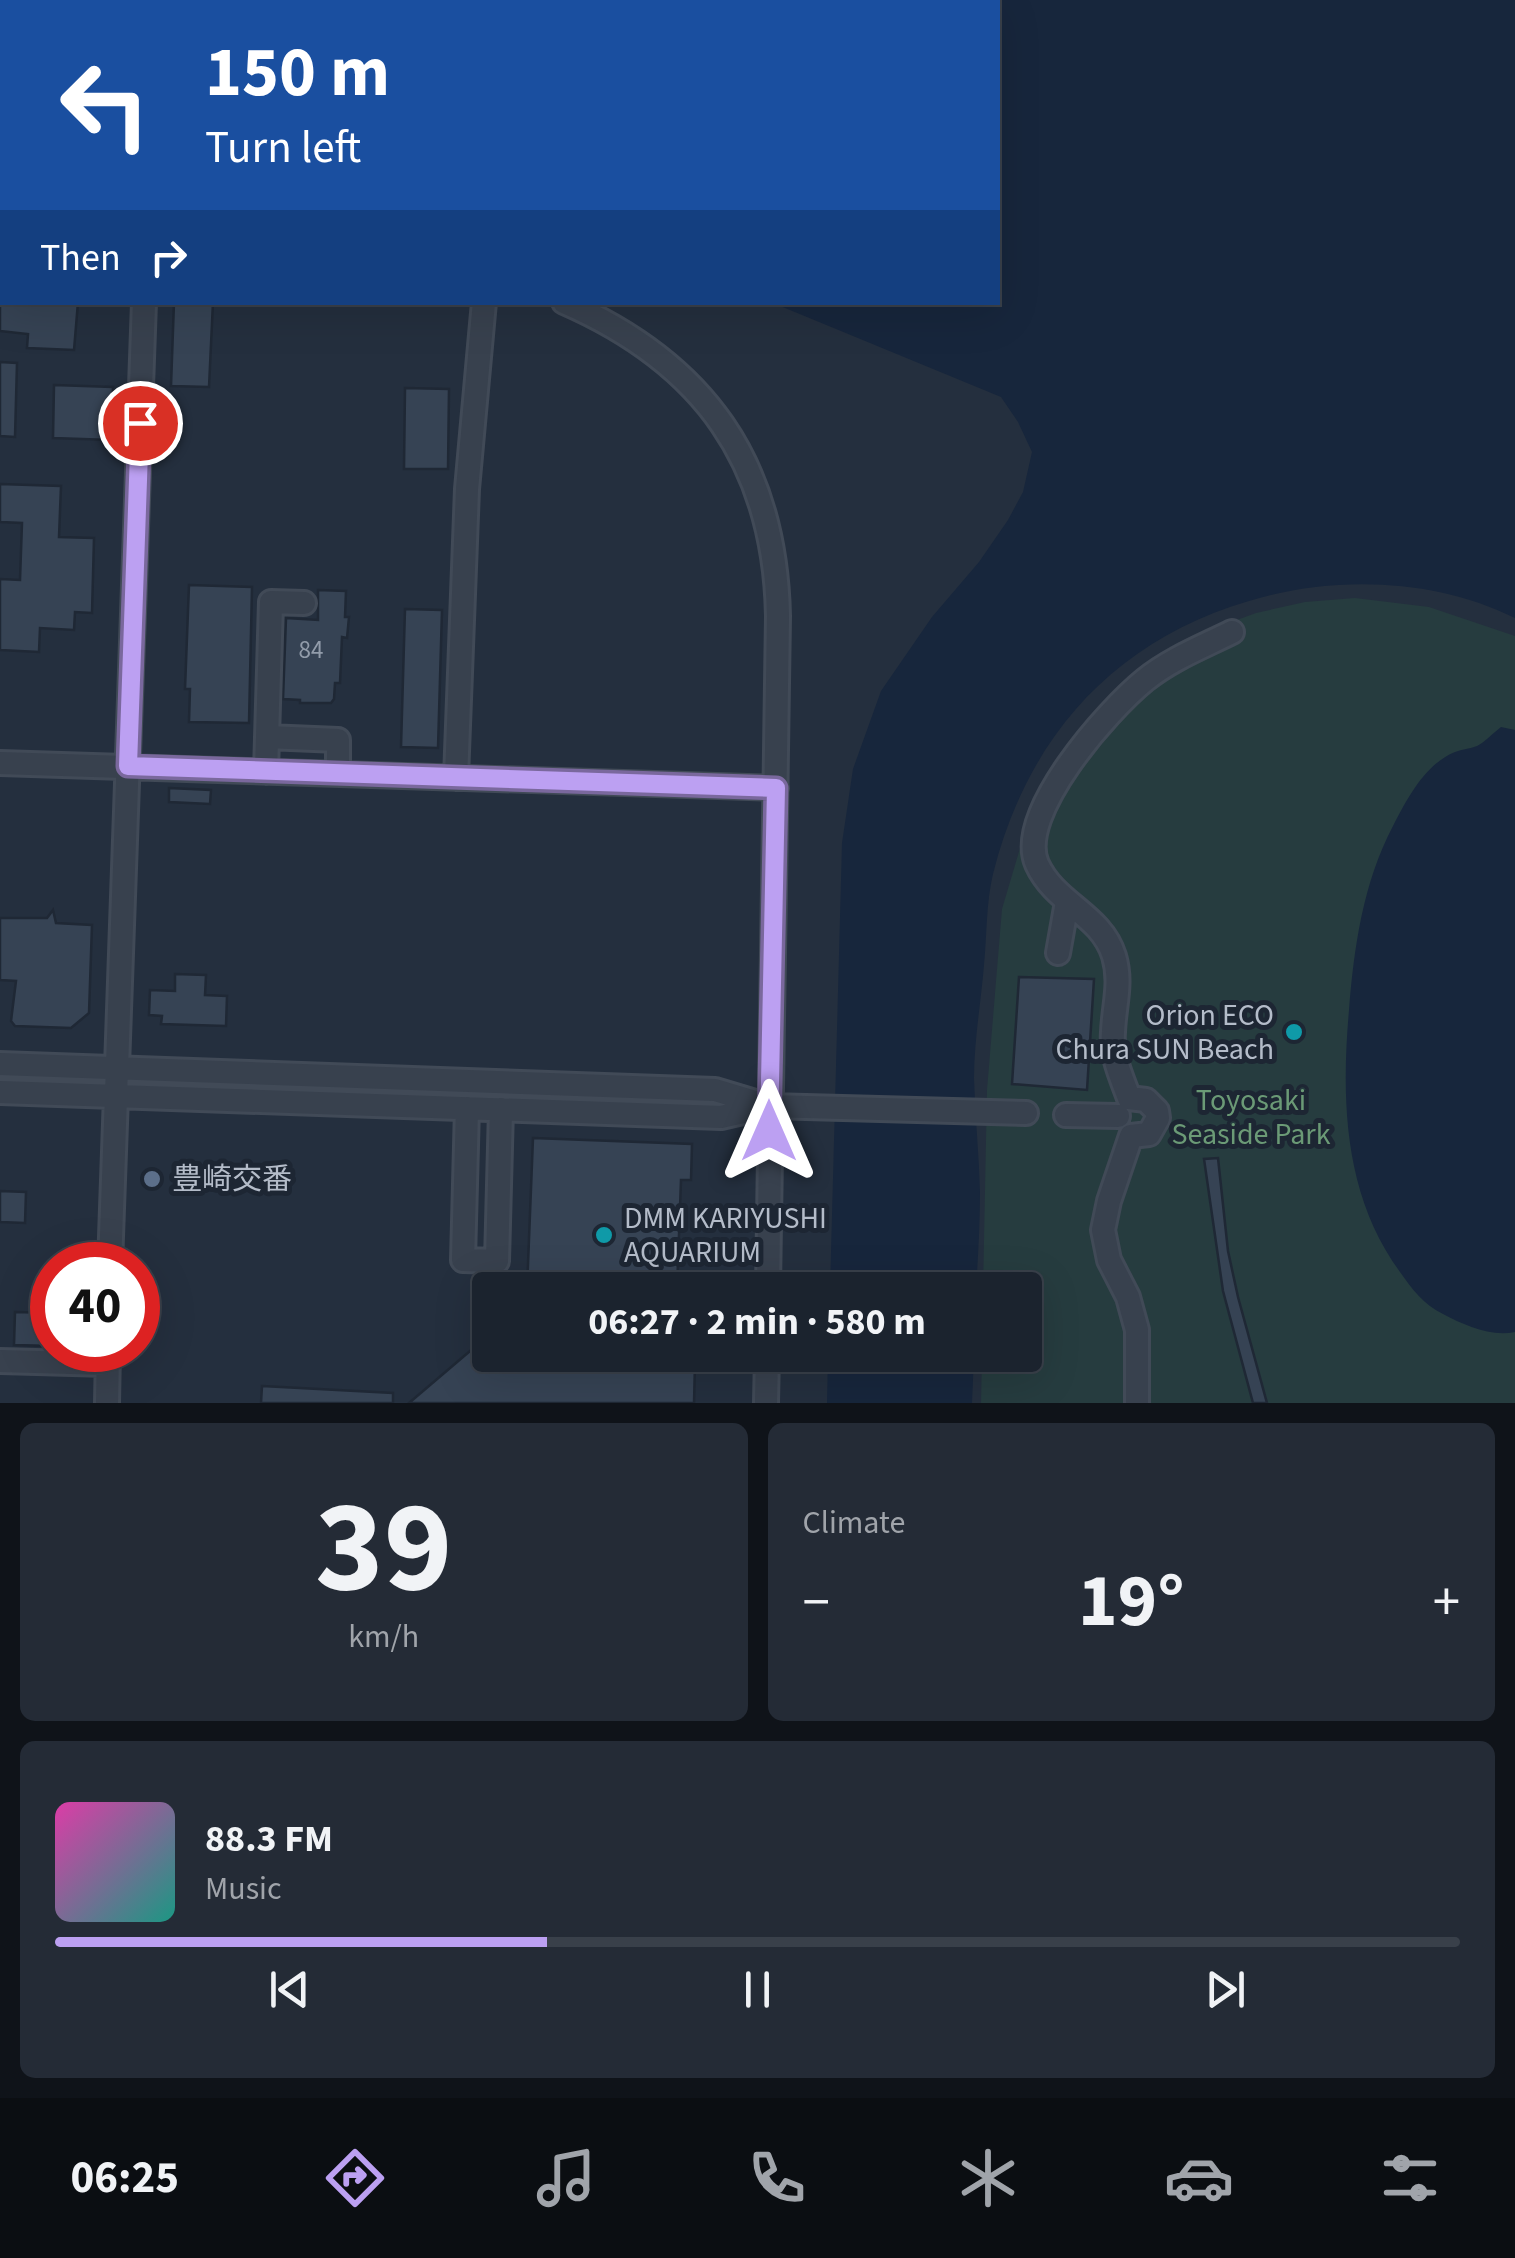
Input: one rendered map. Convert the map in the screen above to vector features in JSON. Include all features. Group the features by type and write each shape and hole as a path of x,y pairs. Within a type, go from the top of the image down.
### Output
{"street":[{"path":"111,1242 144,305"},
{"path":"456,778 466,488 484,305"},
{"path":"570,305 627,334 678,372 714,411 743,456 767,520 778,616 768,1272"},
{"path":"266,772 271,602 304,603"},
{"path":"1066,1115 1123,1107 1146,1100 1157,1111 1158,1118 1149,1134 1131,1136 1120,1127 1123,1107 1113,1048 1119,973 1114,953 1097,924 1067,902 1040,870 1032,851 1042,815 1064,772 1110,711 1171,662 1232,632"},
{"path":"267,737 338,740 338,774"},
{"path":"0,763 776,788"},
{"path":"1058,953 1067,902"},
{"path":"0,1064 716,1090 768,1106 1026,1113"},
{"path":"0,1092 722,1117 768,1106"},
{"path":"466,1108 463,1260 498,1261 501,1110"},
{"path":"1131,1136 1108,1201 1104,1230 1109,1260 1128,1296 1138,1330 1138,1403"},
{"path":"0,1361 30,1360"},
{"path":"107,1403 108,1372"},
{"path":"766,1372 766,1403"}],"green space":[{"name":"Toyosaki Seaside Park","path":"1355,598 1429,607 1515,636 1515,1403 981,1403 982,1372 1042,1372 1042,1272 983,1272 987,1090 1002,909 1029,818 1048,783 1218,627 1305,602"}],"water":[{"path":"1000,0 1515,0 1515,618 1452,595 1418,588 1349,584 1281,593 1200,619 1156,641 1117,669 1083,701 1053,738 1028,780 1008,825 993,874 974,1064 980,1192 977,1272 830,1272 842,843 853,769 881,691 932,617 979,562 1023,492 1032,452 1001,397 778,305 1000,305"},
{"path":"1501,727 1515,730 1515,1332 1496,1333 1436,1310 1419,1296 1381,1242 1357,1179 1350,1146 1346,1078 1357,939 1367,893 1383,848 1404,805 1426,774 1444,758 1477,746"},
{"path":"828,1372 973,1372 972,1403 827,1403"}],"building":[{"path":"0,305 78,305 74,350 27,348 28,334 0,331"},
{"path":"174,305 213,305 209,387 171,386"},
{"path":"0,362 17,363 15,437 0,436"},
{"path":"54,385 113,387 111,440 53,438"},
{"path":"405,388 449,389 448,469 404,469"},
{"path":"0,484 61,486 59,537 94,538 92,613 75,612 74,630 40,628 39,652 0,650 0,579 20,580 22,523 0,522"},
{"path":"189,585 252,587 249,723 189,722 190,689 185,689"},
{"path":"318,590 346,591 345,617 349,617 347,638 342,637 340,683 335,683 331,703 283,699 286,618 318,620"},
{"path":"405,609 442,610 438,748 401,747"},
{"path":"169,788 211,790 210,804 169,802"},
{"path":"53,910 56,923 92,925 89,1013 71,1028 15,1026 11,1021 16,981 0,980 0,918 47,918"},
{"path":"175,974 206,975 205,995 227,996 226,1026 161,1024 162,1016 149,1015 150,990 175,991"},
{"path":"1019,977 1094,979 1087,1090 1012,1084"},
{"name":"DMM KARIYUSHI AQUARIUM","path":"533,1138 692,1144 691,1180 681,1180 678,1272 528,1272"},
{"path":"1218,1158 1228,1251 1267,1403 1253,1403 1223,1291 1204,1159"},
{"path":"0,1191 26,1192 25,1223 0,1222"},
{"path":"15,1312 30,1312 30,1345 14,1345"},
{"path":"472,1349 472,1372 695,1372 694,1403 409,1403"},
{"path":"262,1386 393,1393 393,1403 261,1403"}],"place":[{"name":"Orion ECO Chura SUN Beach","path":"1294,1032"},
{"name":"豊崎交番","path":"152,1179"},
{"name":"DMM KARIYUSHI AQUARIUM","path":"604,1235"}],"route":[{"path":"140,423 128,766 776,788 769,1131"}]}
